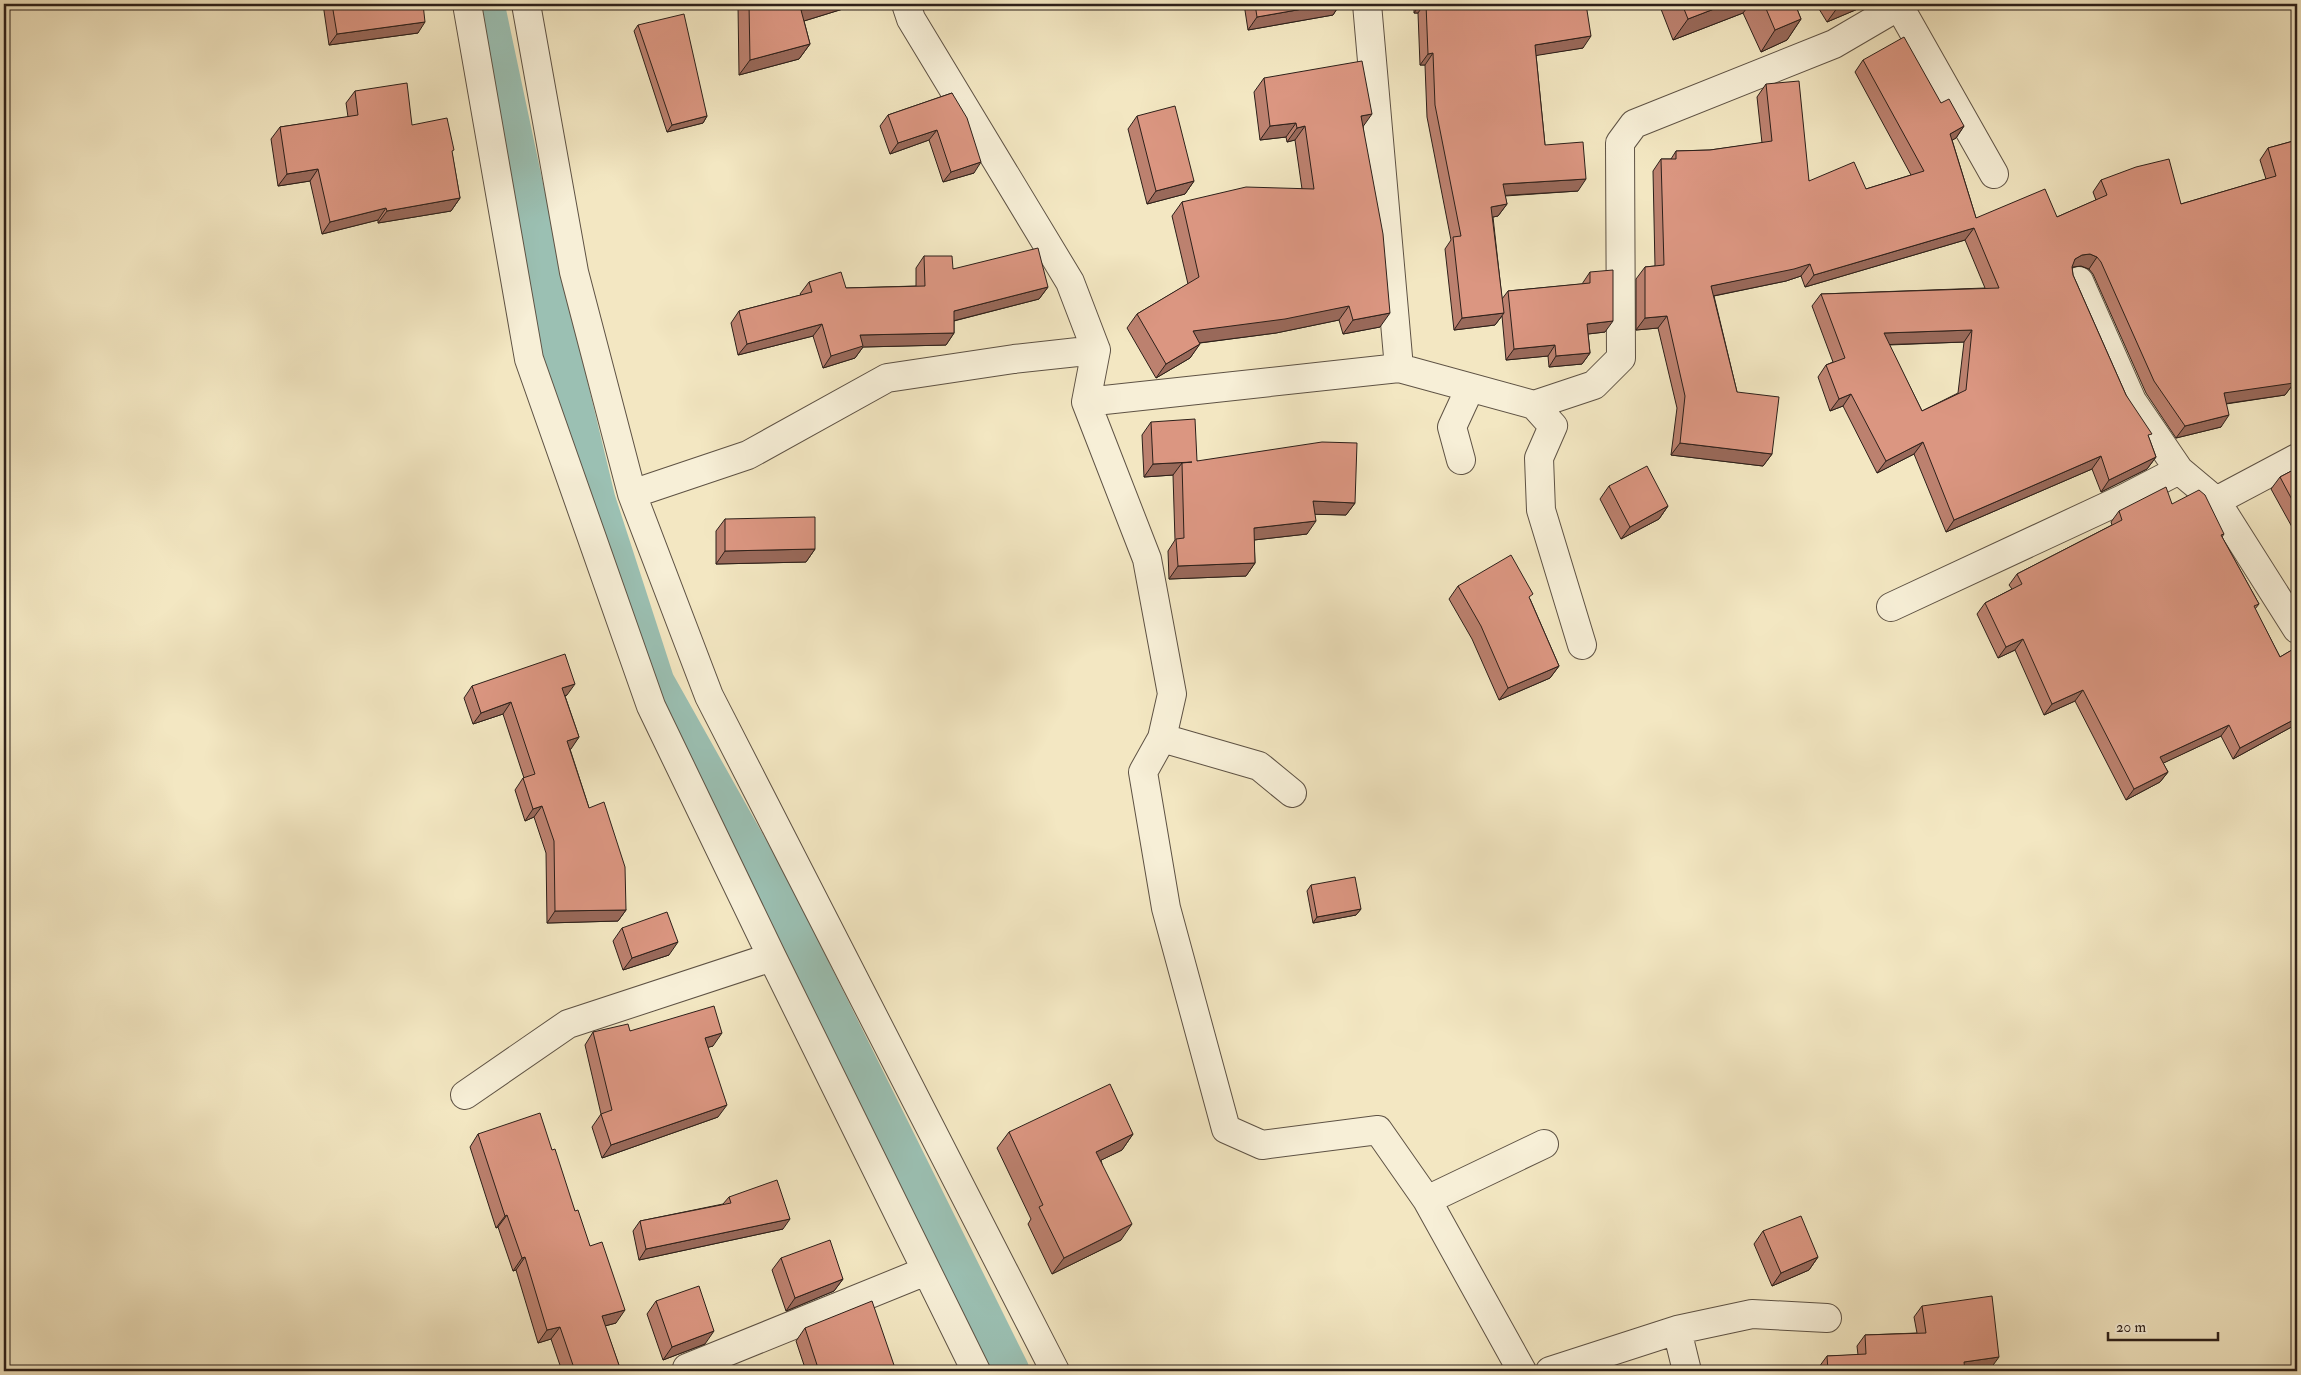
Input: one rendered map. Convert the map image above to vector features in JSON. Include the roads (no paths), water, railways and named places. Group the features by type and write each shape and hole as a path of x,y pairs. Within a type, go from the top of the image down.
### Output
{"street":[{"path":"467,4 529,359 652,706 772,957 976,1371"},
{"path":"526,4 574,272 632,494 710,696 1055,1371"},
{"path":"906,4 911,19 1070,282 1096,350 1086,402 1147,559 1172,694 1162,738 1143,772 1166,908 1226,1129 1262,1145 1378,1130 1427,1200 1522,1371"},
{"path":"1367,4 1399,368"},
{"path":"1534,406 1594,386 1621,358 1620,143 1634,124 1834,44 1898,5 1994,174"},
{"path":"2079,280 2132,401 2179,470 2216,501 2297,630"},
{"path":"632,494 748,455 887,378 1014,359 1096,350"},
{"path":"1086,402 1399,368 1534,406 1553,426 1539,458 1541,510 1582,645"},
{"path":"1461,460 1452,427 1470,388"},
{"path":"2216,501 2297,458"},
{"path":"1891,607 2125,498 2179,470"},
{"path":"1162,738 1259,766 1292,793"},
{"path":"465,1095 568,1024 772,957"},
{"path":"1427,1200 1544,1144"},
{"path":"687,1368 926,1271"},
{"path":"1550,1371 1677,1330 1752,1314 1827,1318"},
{"path":"1677,1330 1687,1371"}],"waterway":[{"path":"485,4 549,305 596,500 655,682 769,885 1010,1371"}]}
